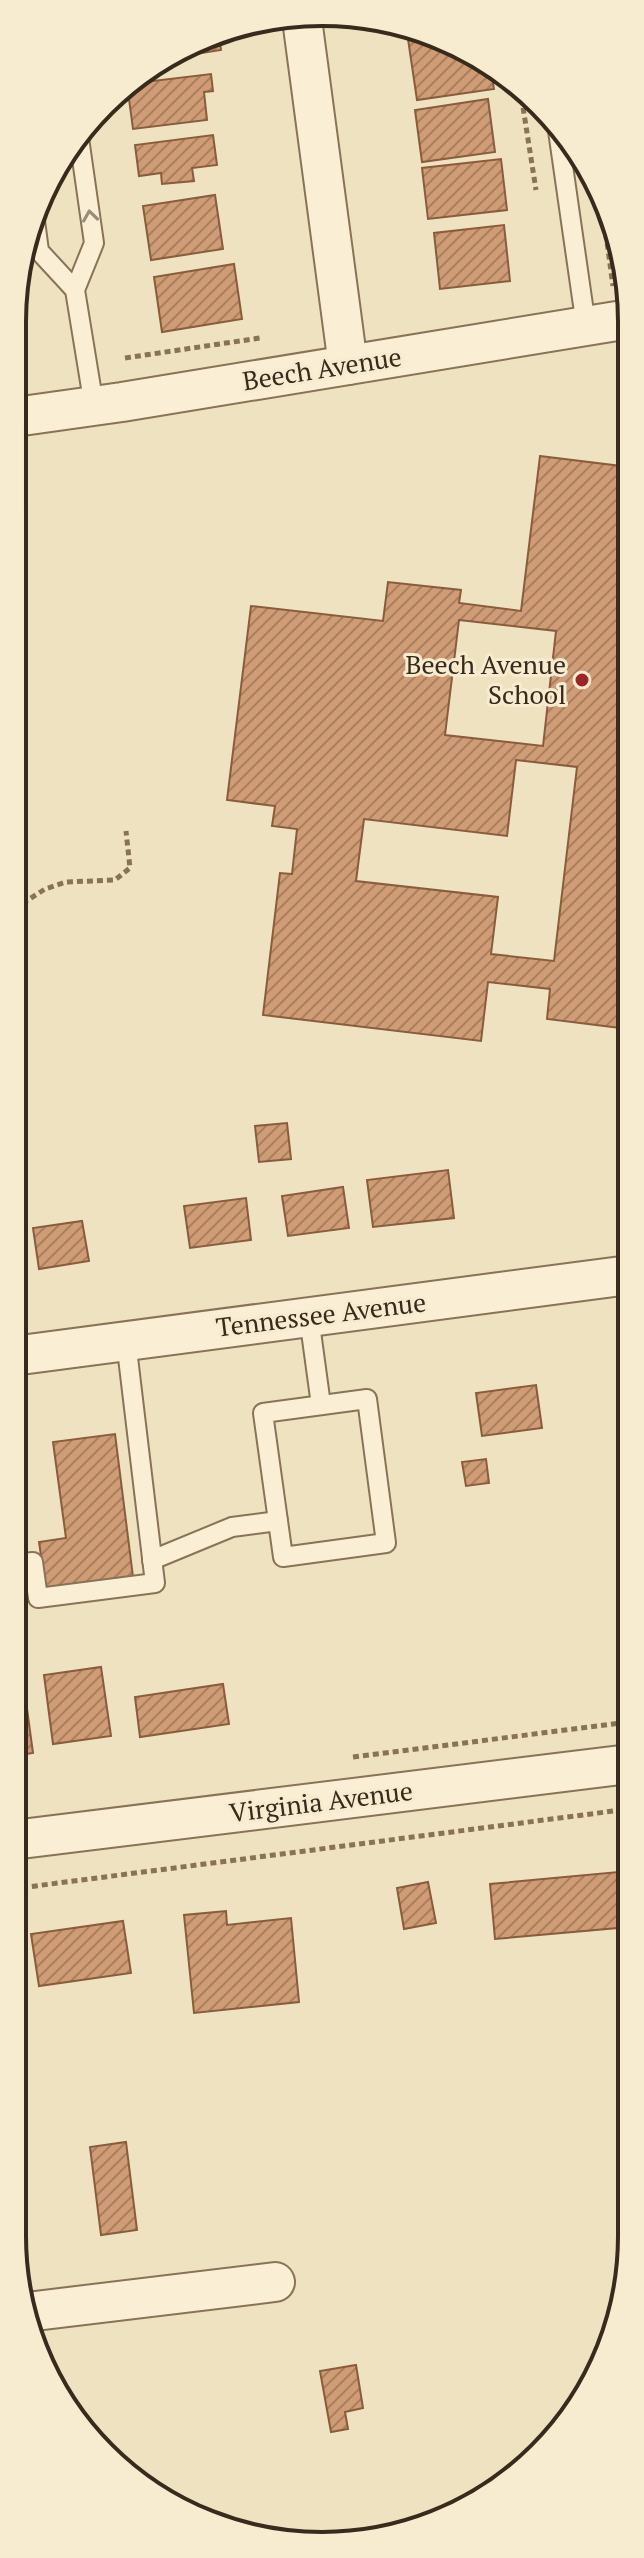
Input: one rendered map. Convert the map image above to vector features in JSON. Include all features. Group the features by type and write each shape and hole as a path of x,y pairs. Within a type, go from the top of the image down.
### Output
{"street":[{"path":"303,27 348,365"},
{"name":"Beech Avenue","path":"26,415 586,326 617,306"},
{"name":"Tennessee Avenue","path":"26,1354 618,1276"},
{"name":"Virginia Avenue","path":"26,1838 618,1765"},
{"path":"36,2311 275,2282"}],"lane":[{"path":"560,147 586,326"},
{"path":"81,151 94,243 75,290 94,406"},
{"path":"38,240 39,251 75,290"},
{"path":"309,1317 321,1405"},
{"path":"26,1563 33,1562 38,1598 155,1583 126,1341"},
{"path":"367,1399 386,1543 283,1557 263,1413 321,1405 367,1399"},
{"path":"152,1560 232,1527 278,1521"}],"path":[{"path":"26,901 45,889 66,882 115,880 130,868 126,831"},
{"path":"26,1887 618,1810"}],"building":[{"path":"408,39 453,57 493,80 494,89 417,100"},
{"path":"220,45 221,50 199,53"},
{"path":"211,74 213,91 204,92 207,120 133,129 129,98 150,81"},
{"path":"488,99 495,152 422,162 415,110"},
{"path":"213,135 217,165 192,168 194,181 162,184 161,173 139,176 135,145"},
{"path":"501,159 507,210 428,219 422,168"},
{"path":"215,195 223,249 151,260 143,206"},
{"path":"504,225 510,281 440,289 434,233"},
{"path":"234,264 242,319 162,332 154,277"},
{"path":"540,456 618,466 618,1028 547,1019 550,989 488,982 481,1041 263,1015 280,873 292,874 297,829 272,826 275,806 227,800 251,606 383,621 388,582 461,590 459,603 521,611","holes":["459,620 556,631 543,746 445,735","516,760 577,767 554,961 491,954 498,897 356,881 364,819 507,836"]},
{"path":"287,1123 291,1159 259,1162 255,1126"},
{"path":"448,1170 454,1218 373,1227 367,1180"},
{"path":"343,1187 349,1228 288,1236 282,1196"},
{"path":"246,1198 251,1240 190,1248 184,1206"},
{"path":"82,1221 89,1261 39,1269 33,1228"},
{"path":"536,1385 542,1428 482,1436 476,1393"},
{"path":"115,1434 133,1577 46,1589 39,1542 66,1538 53,1442"},
{"path":"486,1459 489,1483 466,1486 462,1462"},
{"path":"101,1667 111,1736 53,1744 44,1675"},
{"path":"223,1684 229,1724 140,1737 135,1697"},
{"path":"26,1701 33,1753 26,1754"},
{"path":"618,1872 618,1928 495,1939 490,1884"},
{"path":"428,1882 436,1923 404,1929 397,1888"},
{"path":"226,1911 227,1925 291,1918 299,2002 194,2013 184,1915"},
{"path":"123,1921 131,1973 39,1986 31,1934"},
{"path":"126,2142 137,2230 101,2235 90,2147"},
{"path":"356,2365 363,2408 345,2412 348,2429 331,2432 320,2371"}],"place":[{"name":"Beech Avenue School","path":"582,680"}]}
